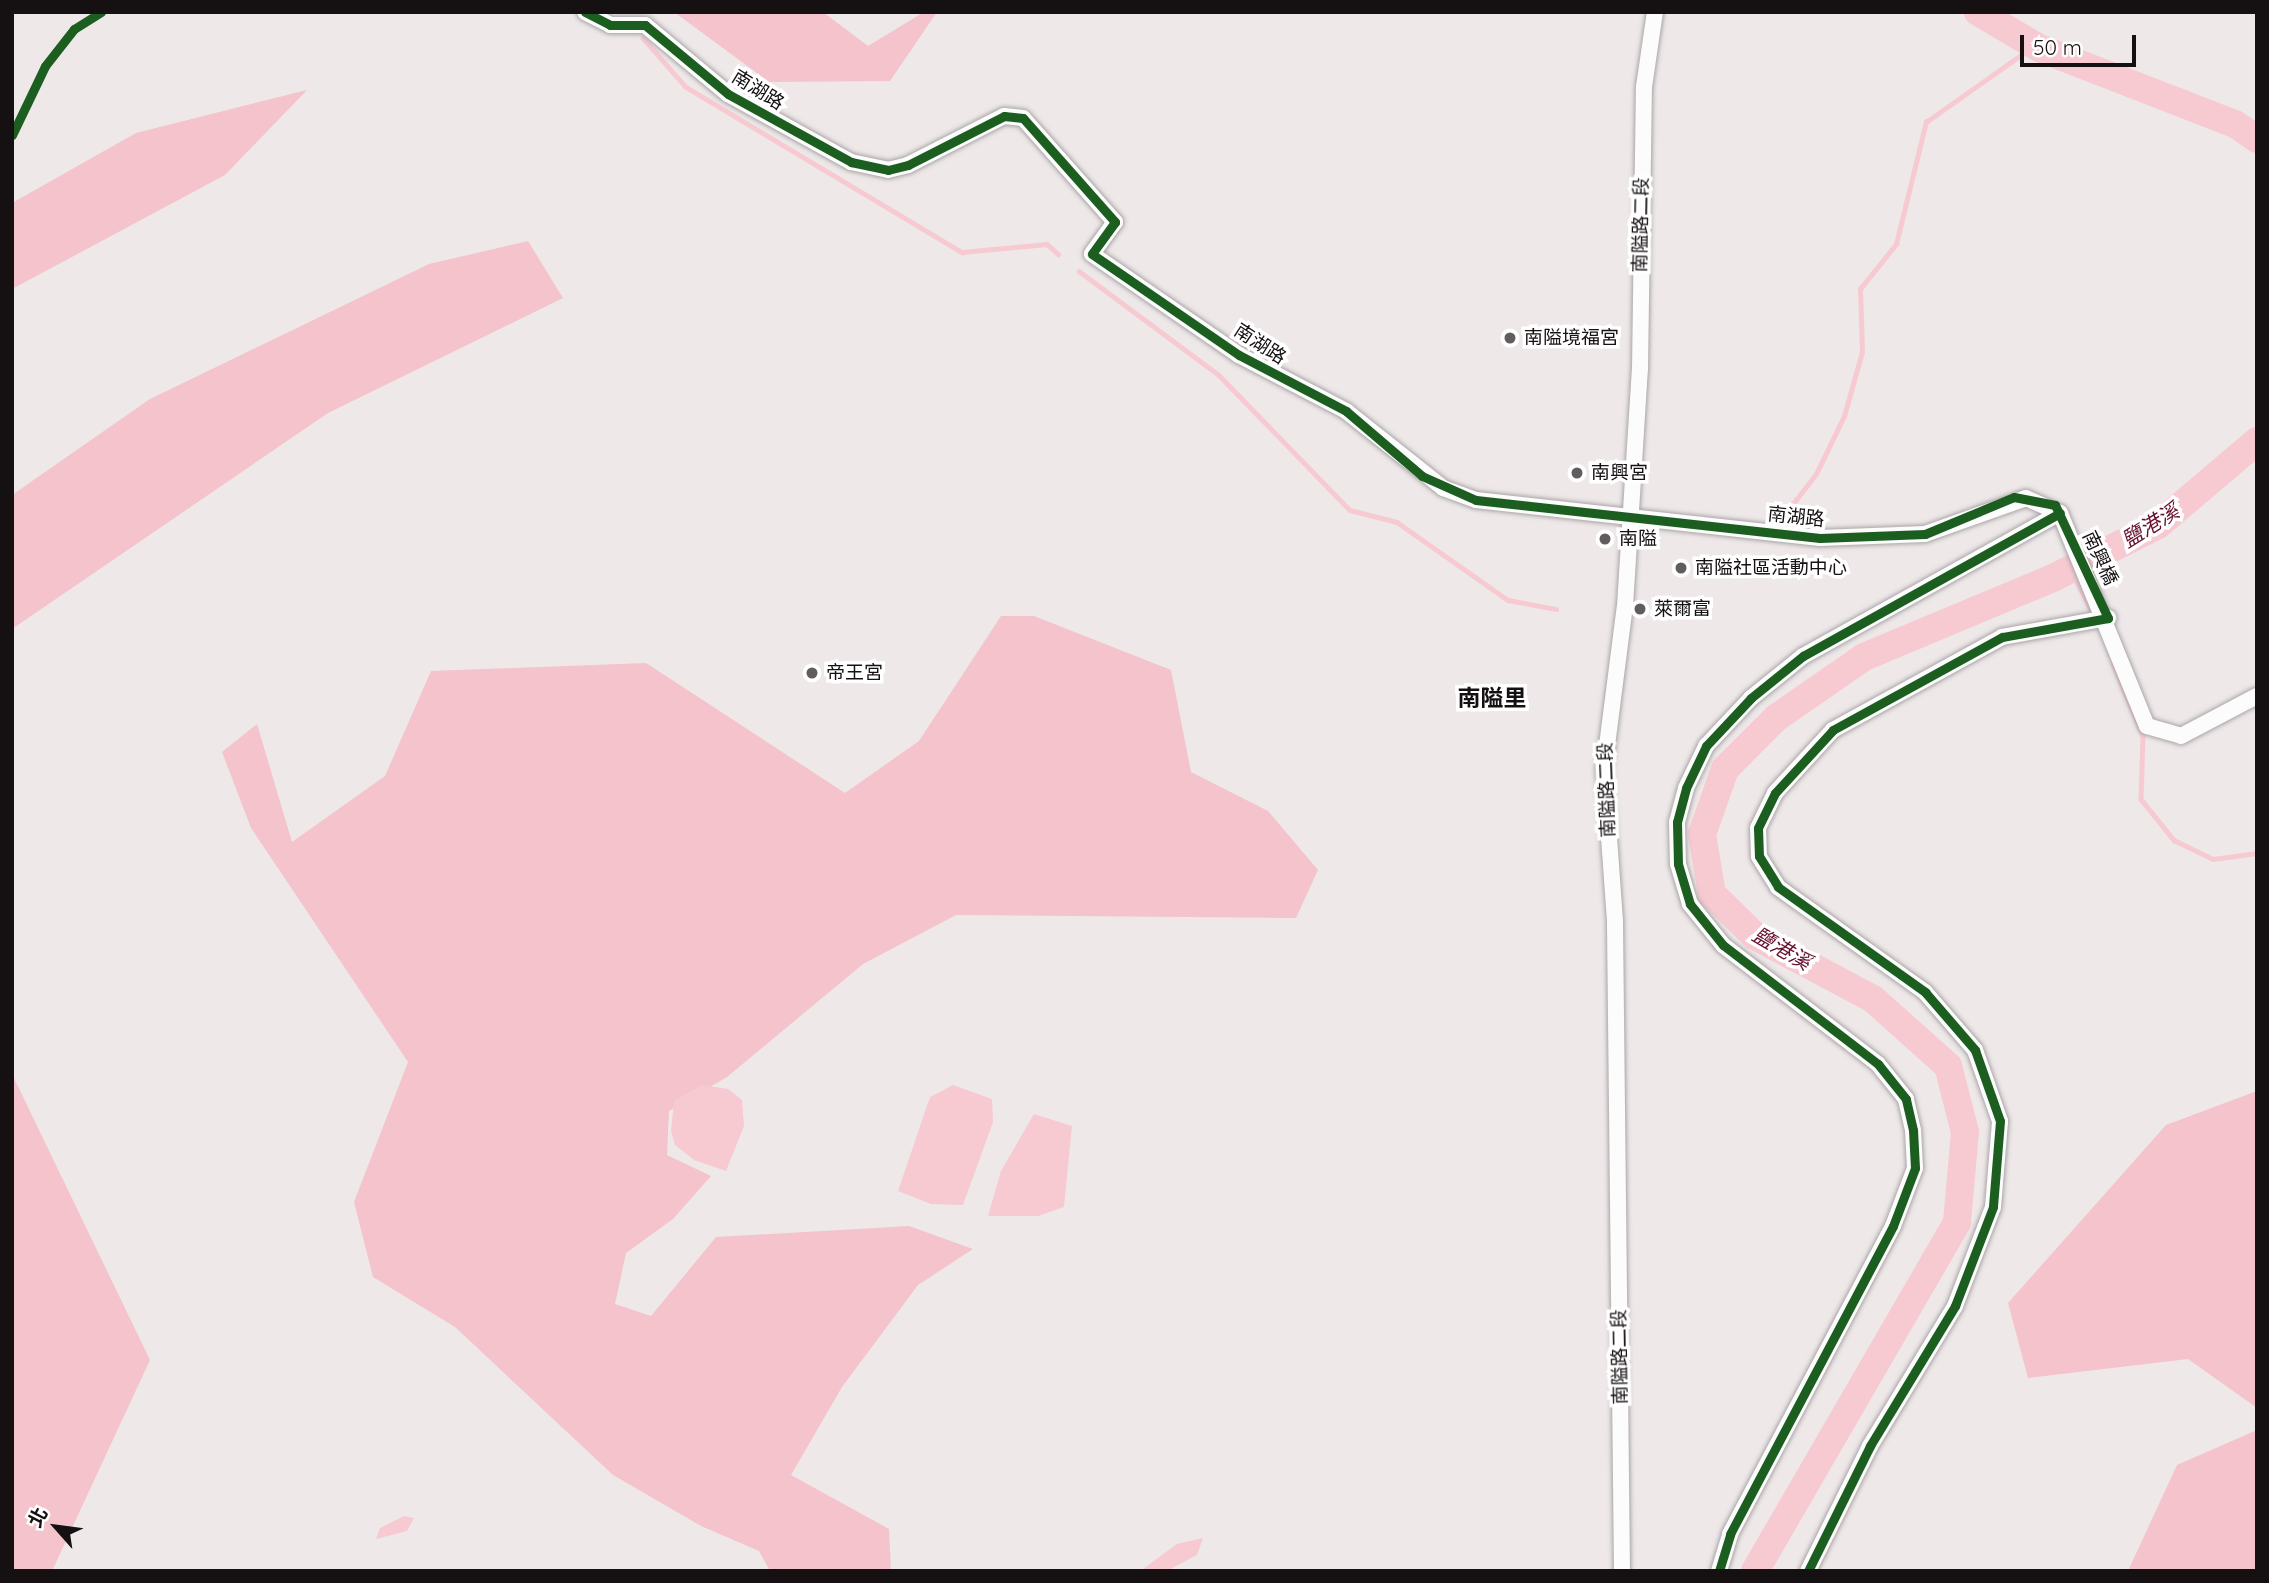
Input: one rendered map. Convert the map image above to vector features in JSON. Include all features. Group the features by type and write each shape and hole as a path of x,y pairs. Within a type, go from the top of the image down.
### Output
{"street":[{"name":"南湖路","path":"585,12 610,25 645,25 728,94 851,162 888,170 908,165 1004,116 1023,118 1115,222 1092,254 1239,355 1346,411 1422,476 1476,500 1630,513 1820,538 1925,534 2014,497 2055,505 2060,513"},
{"name":"南隘路二段","path":"1622,1571 1615,921 1604,769 1630,513 1640,369 1644,87 1654,12"},
{"name":"南興橋","path":"2060,513 2108,618"},
{"path":"1719,1571 1730,1534 1893,1226 1915,1168 1906,1099 1878,1064 1723,946 1690,904 1678,864 1677,822 1685,788 1706,747 1751,698 1803,656 2060,513"},
{"path":"1808,1571 1870,1446 1955,1306 1993,1207 2000,1121 1975,1050 1924,992 1778,887 1759,856 1758,828 1775,793 1833,730 2002,637 2108,618 2136,709 2163,735 2199,730 2257,696"}],"shaded area":[{"path":"674,12 823,12 868,46 924,12 937,12 890,81 769,82"},
{"path":"307,90 225,175 12,289 12,203 136,133"},
{"path":"528,241 563,298 328,413 12,629 12,495 150,399 429,264"},
{"path":"1001,616 1034,616 1171,670 1191,772 1268,811 1318,870 1296,918 956,915 863,964 727,1077 669,1111 667,1155 711,1176 673,1219 626,1253 615,1304 651,1316 716,1237 909,1226 973,1249 918,1285 842,1387 791,1475 889,1529 891,1571 770,1571 759,1551 701,1526 613,1475 455,1327 373,1277 354,1202 408,1062 251,828 222,752 257,724 292,842 385,776 431,671 646,663 845,793 919,741"},
{"path":"12,1074 150,1360 52,1571 12,1571"},
{"path":"702,1085 728,1089 742,1100 744,1126 726,1171 694,1160 675,1145 671,1131 674,1101"},
{"path":"953,1085 992,1099 993,1122 963,1205 931,1204 898,1191 930,1097"},
{"path":"2257,1091 2257,1408 2188,1359 2028,1378 2008,1303 2166,1125"},
{"path":"1034,1114 1072,1126 1064,1207 1038,1216 988,1216 1001,1171"},
{"path":"2257,1430 2257,1571 2128,1571 2177,1465"},
{"path":"404,1516 414,1518 407,1531 376,1539 380,1528"},
{"path":"1203,1538 1197,1555 1167,1571 1140,1571 1177,1544"}],"waterway":[{"name":"鹽港溪","path":"1978,12 2039,48 2235,124 2257,139"},
{"path":"643,38 686,87 962,252 1047,244 1058,254"},
{"path":"1781,519 1816,474 1844,416 1862,352 1860,289 1896,244 1926,122 2035,45"},
{"path":"1079,271 1219,375 1350,510 1397,522 1508,600 1556,609"},
{"name":"鹽港溪","path":"1755,1571 1957,1222 1965,1132 1948,1066 1873,999 1755,936 1712,894 1702,834 1725,769 1776,718 1864,657 2055,577 2158,525 2257,441"},
{"path":"2071,569 2091,610"},
{"path":"2113,663 2143,736 2141,799 2174,840 2213,859 2257,853"}],"cycle path":[{"path":"12,135 45,66 74,29 101,12"},
{"path":"585,12 610,25 645,25 728,94 851,162 888,170 908,165 1004,116 1023,118 1115,222 1092,254 1239,355 1346,411 1422,476 1476,500 1820,538 1925,534 2014,497 2055,505 2108,618 2002,637 1833,730 1775,793 1758,828 1759,856 1778,887 1925,992 1975,1050 2000,1121 1993,1207 1955,1306 1870,1446 1808,1571"},
{"path":"1719,1571 1730,1534 1893,1226 1915,1168 1913,1130 1906,1099 1878,1064 1723,945 1690,904 1678,864 1677,822 1686,788 1706,746 1751,698 1803,656 2060,513"}],"place":[{"name":"南隘境福宮","path":"1510,338"},
{"name":"南興宮","path":"1577,473"},
{"name":"南隘","path":"1605,539"},
{"name":"南隘社區活動中心","path":"1681,568"},
{"name":"萊爾富","path":"1640,609"},
{"name":"帝王宮","path":"812,673"}],"district":[{"name":"南隘里","path":"1492,698"}]}
